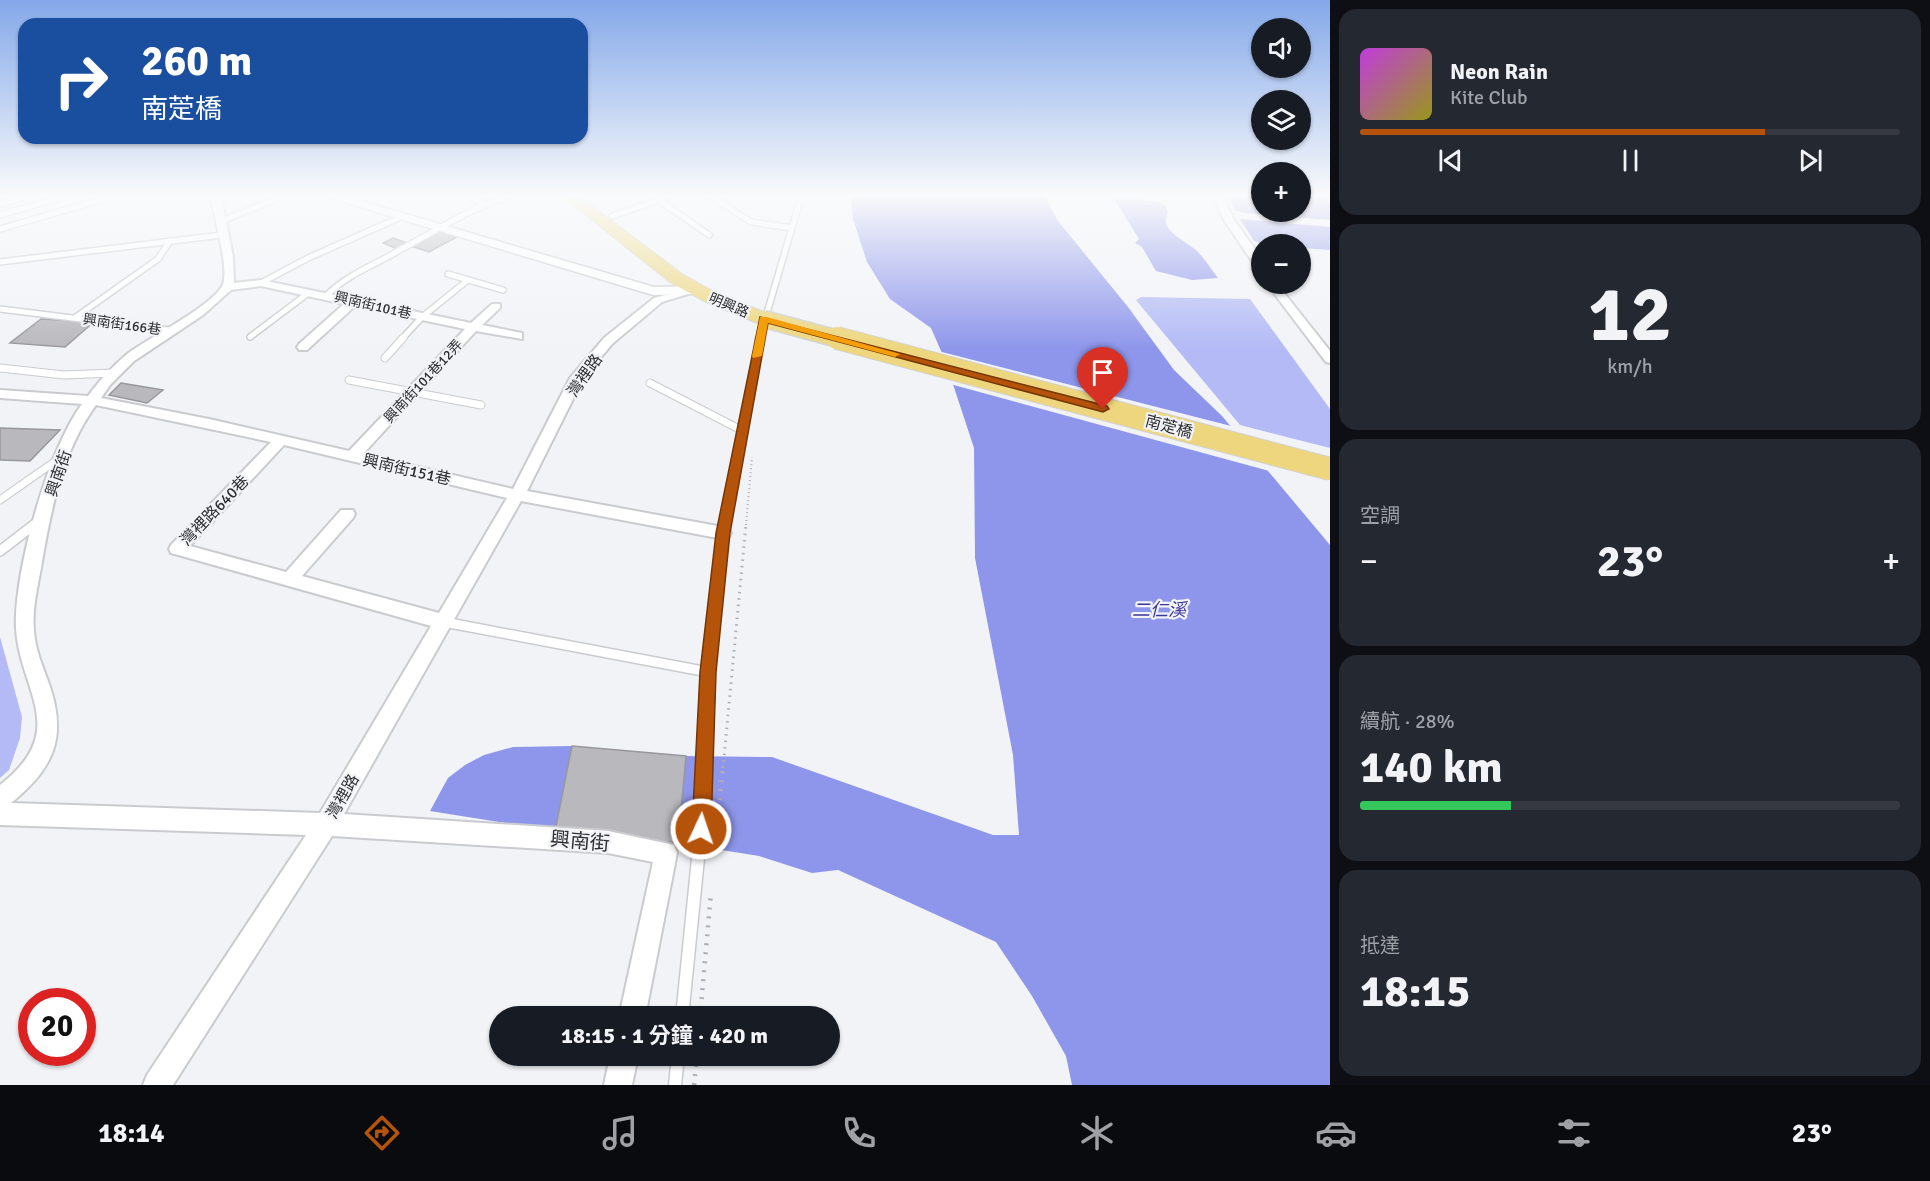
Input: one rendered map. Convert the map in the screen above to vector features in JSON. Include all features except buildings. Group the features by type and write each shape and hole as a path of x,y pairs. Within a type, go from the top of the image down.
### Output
{"main road":[{"name":"明興路","path":"636,248 695,290 764,319"},
{"name":"明興路","path":"652,248 686,274 695,290"},
{"name":"南萣橋","path":"764,319 1330,469"}],"street":[{"path":"225,248 231,272 228,287"},
{"path":"508,248 653,291 695,290"},
{"name":"興南街101巷","path":"228,287 261,283 307,294 327,295 475,325 519,336"},
{"name":"興南街","path":"0,799 36,766 49,728 43,690 30,658 24,620 33,556 60,459 92,400 113,373 128,359 216,300 228,287"},
{"name":"灣裡路","path":"326,824 517,495 577,378 608,341 658,300 695,290"},
{"path":"1280,294 1330,360"},
{"path":"303,347 353,302"},
{"name":"興南街101巷12弄","path":"352,457 475,325 496,306"},
{"name":"興南街151巷","path":"0,394 92,400 281,440 517,495 723,533"},
{"name":"灣裡路640巷","path":"281,440 177,549 444,622"},
{"path":"288,581 347,514"},
{"name":"興南街","path":"0,814 326,824 608,842 666,853 634,1006"},
{"path":"156,1085 326,824"},
{"path":"618,1085 622,1066"}],"lane":[{"path":"0,262 116,248"},
{"name":"興南街166巷","path":"76,317 158,259 166,248"},
{"path":"261,283 331,248"},
{"path":"327,295 341,281 366,266 406,248"},
{"path":"683,1006 701,829 708,672 723,533 764,319 786,248"},
{"path":"448,274 503,290"},
{"path":"385,358 422,316 468,280"},
{"path":"250,337 307,294"},
{"name":"興南街166巷","path":"0,309 169,330"},
{"path":"0,368 63,375 113,373"},
{"path":"349,380 481,405"},
{"path":"650,383 743,431"},
{"path":"0,501 60,459"},
{"path":"0,551 43,518"},
{"path":"444,622 708,672"},
{"path":"675,1085 677,1066"}],"path":[{"path":"717,829 753,454"},
{"path":"701,1006 712,888"},
{"path":"694,1085 696,1066"}],"shaded area":[{"path":"1141,297 1250,299 1330,409 1330,448 1240,425 1136,300"},
{"path":"0,637 22,717 20,738 9,770 0,778"}],"water":[{"name":"二仁溪","path":"862,248 1080,248 1128,307 1174,370 1222,416 1330,545 1330,1085 1072,1085 1066,1056 1032,996 996,942 838,870 812,873 759,856 678,843 555,831 430,811 448,778 465,765 484,755 513,747 572,746 686,756 772,757 993,835 1019,835 1013,755 975,558 974,448 945,360 931,328 890,299 867,262"},
{"path":"1142,248 1192,248 1218,278 1192,280 1156,271"},
{"path":"1311,248 1330,248 1330,250 1311,249"}],"pier":[{"path":"938,351 1235,427 1273,472 950,384"}],"slow traffic":[{"path":"757,356 764,319 895,354"}],"route":[{"path":"701,829 708,672 723,533 764,319 1103,409"}]}
